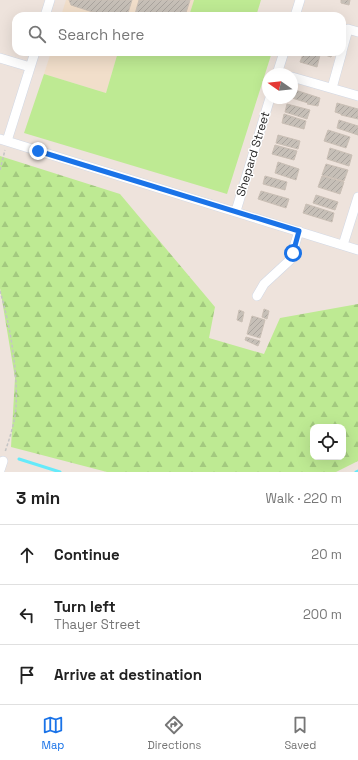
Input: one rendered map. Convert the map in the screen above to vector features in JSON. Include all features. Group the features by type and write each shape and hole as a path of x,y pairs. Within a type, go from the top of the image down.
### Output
{"street":[{"path":"46,12 50,0"},
{"path":"296,12 300,0"},
{"path":"346,36 348,29 358,32"},
{"path":"34,56 4,140 358,250"},
{"path":"280,68 283,56"},
{"path":"332,88 341,56"},
{"path":"0,58 30,67"},
{"path":"298,79 358,96"},
{"name":"Shepard Street","path":"236,211 268,104"},
{"path":"343,245 358,197"},
{"path":"257,296 264,284 290,260 299,231"}],"path":[{"path":"0,170 4,140"},
{"path":"0,291 8,326 17,385 16,408 1,465"}],"shaded area":[{"path":"66,0 194,0 190,12 62,12"},
{"path":"50,56 117,56 106,93 44,74"}],"green space":[{"path":"194,0 261,0 257,12 190,12"},
{"path":"117,56 271,56 267,68 262,68 262,84 227,194 24,133 44,74 106,93"},
{"path":"0,156 120,194 215,307 209,338 264,354 280,318 358,304 358,461 336,472 107,472 11,447 15,378 0,288"}],"building":[{"path":"69,0 132,0 128,12 93,12 71,5"},
{"path":"139,0 190,0 186,12 136,12"},
{"path":"341,0 350,0 349,5 341,3"},
{"path":"302,56 320,56 317,67 300,62"},
{"path":"298,91 320,98 318,106 307,104 308,103 298,100"},
{"path":"337,103 358,109 358,119 335,112"},
{"path":"287,104 310,110 307,119 285,112"},
{"path":"284,114 306,121 304,129 282,123"},
{"path":"339,120 358,126 358,135 337,128"},
{"path":"328,130 350,137 346,148 324,141"},
{"path":"278,135 300,141 298,149 276,143"},
{"path":"275,145 297,151 294,160 272,154"},
{"path":"330,148 352,155 349,166 327,159"},
{"path":"278,162 299,169 296,180 275,173"},
{"path":"326,164 348,170 344,181 322,175"},
{"path":"265,176 287,182 285,190 263,184"},
{"path":"322,176 344,182 340,194 318,187"},
{"path":"261,191 289,199 286,208 258,199"},
{"path":"316,195 338,202 335,210 313,203"},
{"path":"306,204 334,213 332,222 303,213"},
{"path":"264,309 269,311 267,319 262,317"},
{"path":"239,310 244,312 242,322 237,320"},
{"path":"252,316 265,320 260,338 247,334"},
{"path":"246,337 260,341 258,346 245,340"}],"waterway":[{"path":"19,459 60,472"}],"route":[{"path":"38,151 299,231 293,253"}]}
